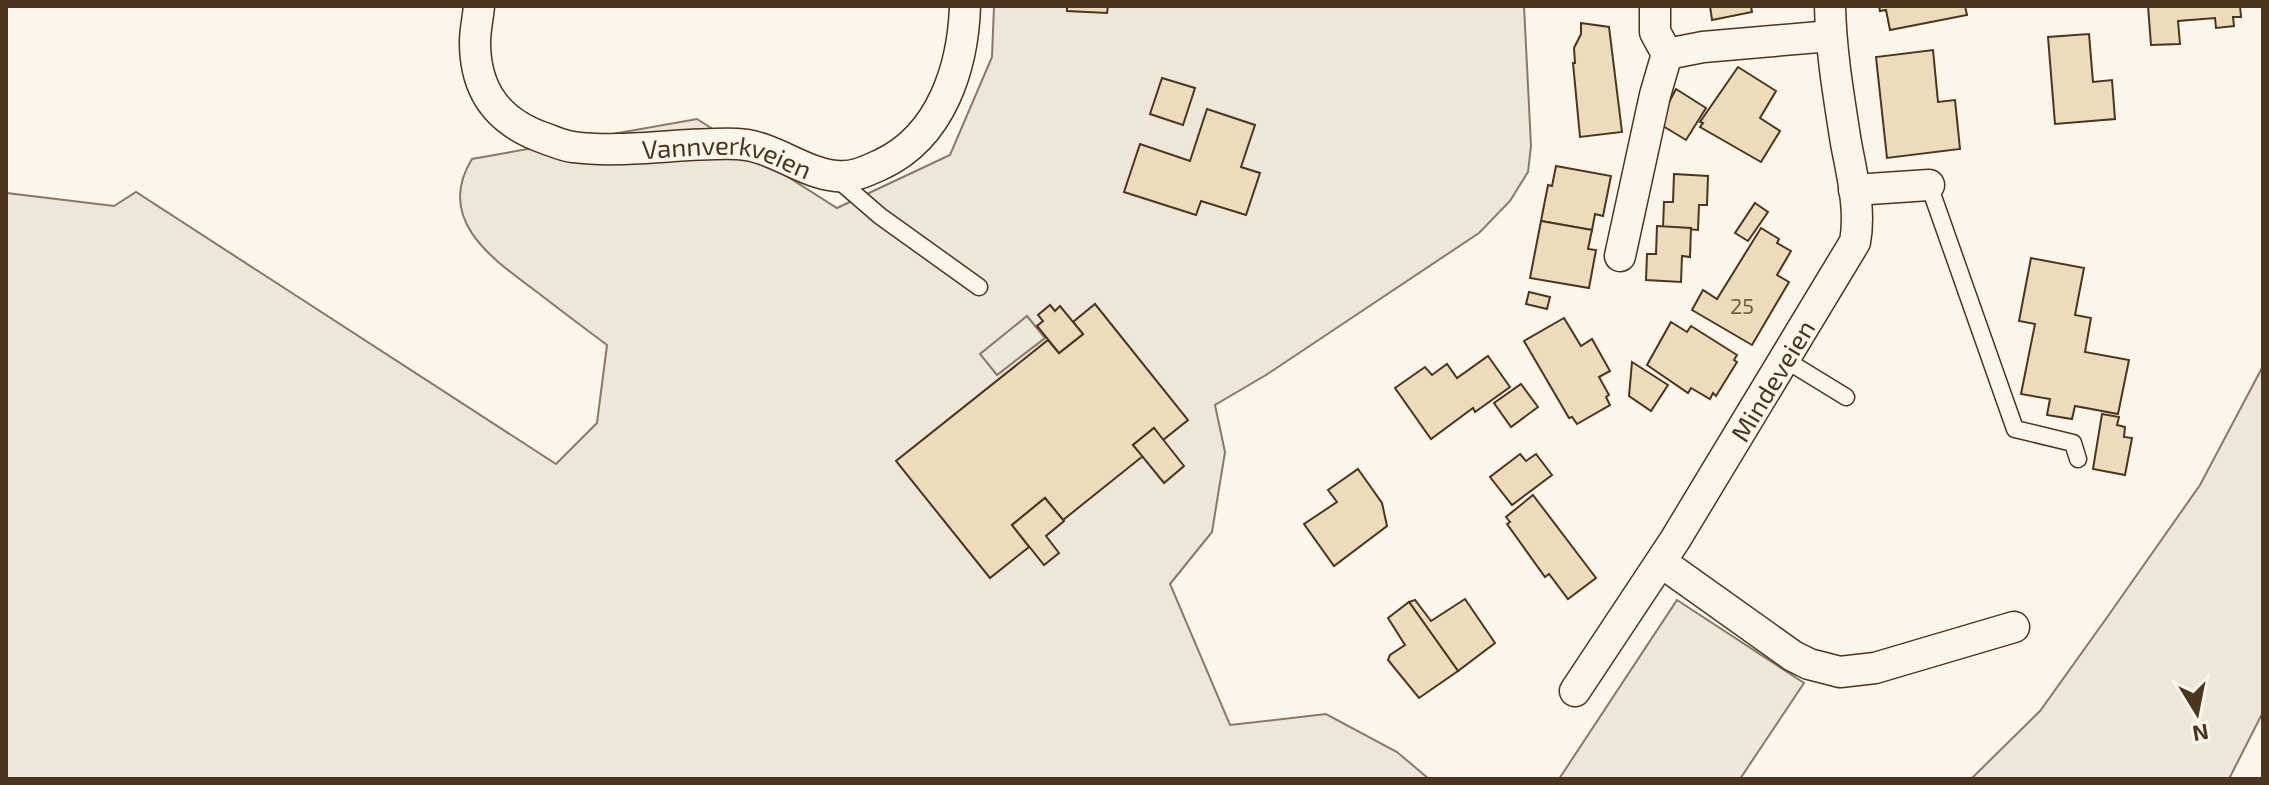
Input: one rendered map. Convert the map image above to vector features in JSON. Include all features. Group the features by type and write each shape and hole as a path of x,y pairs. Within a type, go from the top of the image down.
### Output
{"street":[{"name":"Vannverkveien","path":"479,6 475,44 481,81 498,113 522,130 569,147 598,149 689,143 743,144 835,176 858,175 902,154 921,137 956,72 964,40 965,6"},
{"path":"1620,256 1667,54 1655,32 1655,6"},
{"name":"Mindeveien","path":"1575,691 1661,562 1855,242 1854,190 1831,36 1830,6"},
{"path":"1667,54 1831,36"},
{"path":"1854,190 1929,185"},
{"path":"1661,562 1793,656 1840,672 1866,670 2014,627"}],"lane":[{"path":"835,176 880,216 979,287"},
{"path":"1929,185 2015,429 2073,443 2078,459"},
{"path":"1784,359 1846,397"}],"shaded area":[{"path":"994,6 1524,6 1531,146 1528,172 1510,201 1479,233 1266,375 1215,405 1225,452 1212,532 1170,584 1230,725 1326,714 1397,752 1429,779 6,779 6,193 114,206 136,192 556,464 597,423 607,345 503,266 474,236 460,201 462,181 472,159 697,119 837,208 950,155 992,57"},
{"path":"1027,316 1045,338 997,375 980,354"},
{"path":"2263,366 2263,712 2229,779 1971,779 2040,711 2108,616 2200,485"},
{"path":"1677,600 1804,683 1740,779 1559,779"}],"building":[{"path":"1067,6 1108,6 1107,13 1067,11"},
{"path":"1710,6 1751,6 1752,12 1712,20"},
{"path":"1879,6 1965,6 1967,15 1890,30 1886,10 1880,11"},
{"path":"2148,6 2240,6 2241,17 2233,17 2234,26 2216,28 2215,18 2178,21 2180,44 2151,45"},
{"path":"1581,23 1609,27 1622,132 1580,137 1573,63"},
{"path":"2089,34 2093,82 2112,80 2115,119 2055,124 2048,37"},
{"path":"1933,50 1938,102 1955,100 1960,149 1887,158 1876,57"},
{"path":"1738,67 1776,91 1760,118 1780,131 1761,162 1700,127 1703,123 1700,122"},
{"path":"1162,78 1195,88 1183,125 1150,114"},
{"path":"1676,89 1706,108 1686,140 1658,123"},
{"path":"1207,109 1255,125 1241,167 1260,173 1246,215 1201,201 1196,215 1124,192 1140,144 1190,161"},
{"path":"1556,166 1611,176 1603,216 1595,214 1592,230 1541,221 1548,185 1552,186"},
{"path":"1674,174 1708,176 1707,205 1699,205 1698,230 1663,227 1664,202 1673,202"},
{"path":"1755,203 1768,212 1748,241 1735,233"},
{"path":"1541,221 1592,230 1588,249 1596,250 1589,288 1530,278"},
{"path":"1657,226 1691,228 1690,257 1682,256 1681,282 1646,280 1647,254 1656,254"},
{"path":"1761,228 1791,251 1777,275 1789,282 1752,345 1692,310 1703,290 1717,299"},
{"path":"2031,258 2084,268 2075,315 2091,318 2085,352 2129,360 2118,414 2075,406 2072,419 2047,415 2050,399 2021,394 2035,324 2019,321"},
{"path":"1529,292 1550,297 1547,309 1526,304"},
{"path":"1095,304 1188,420 1163,440 1154,428 1133,445 1143,456 1063,520 1045,498 1012,525 1029,547 990,578 896,461 1048,340 1059,353 1083,334 1073,322"},
{"path":"1050,305 1055,311 1060,306 1083,334 1059,353 1037,326 1043,321 1038,315"},
{"path":"1564,318 1581,346 1592,339 1610,371 1599,377 1609,395 1606,397 1610,405 1577,424 1572,417 1569,418 1524,341"},
{"path":"1671,322 1687,332 1691,326 1737,355 1734,360 1737,362 1716,396 1713,393 1710,399 1691,388 1688,393 1647,365"},
{"path":"1488,356 1510,387 1475,412 1473,408 1431,439 1395,388 1425,367 1432,375 1447,364 1457,378"},
{"path":"1632,362 1668,385 1651,411 1629,396"},
{"path":"1521,384 1538,407 1511,427 1494,403"},
{"path":"2102,414 2119,417 2117,425 2125,427 2124,437 2132,438 2125,475 2093,469"},
{"path":"1154,428 1184,466 1164,483 1133,445"},
{"path":"1520,454 1526,461 1536,454 1552,475 1512,505 1490,477"},
{"path":"1358,469 1382,503 1387,526 1334,566 1304,524 1337,502 1328,490"},
{"path":"1533,495 1596,578 1568,599 1549,574 1545,577 1507,524 1510,522 1506,517"},
{"path":"1045,498 1064,521 1046,536 1059,553 1044,565 1012,525"},
{"path":"1465,599 1495,643 1458,671 1409,602 1415,600 1431,621"},
{"path":"1409,602 1458,671 1419,698 1388,660 1390,655 1405,645 1388,618"}]}
